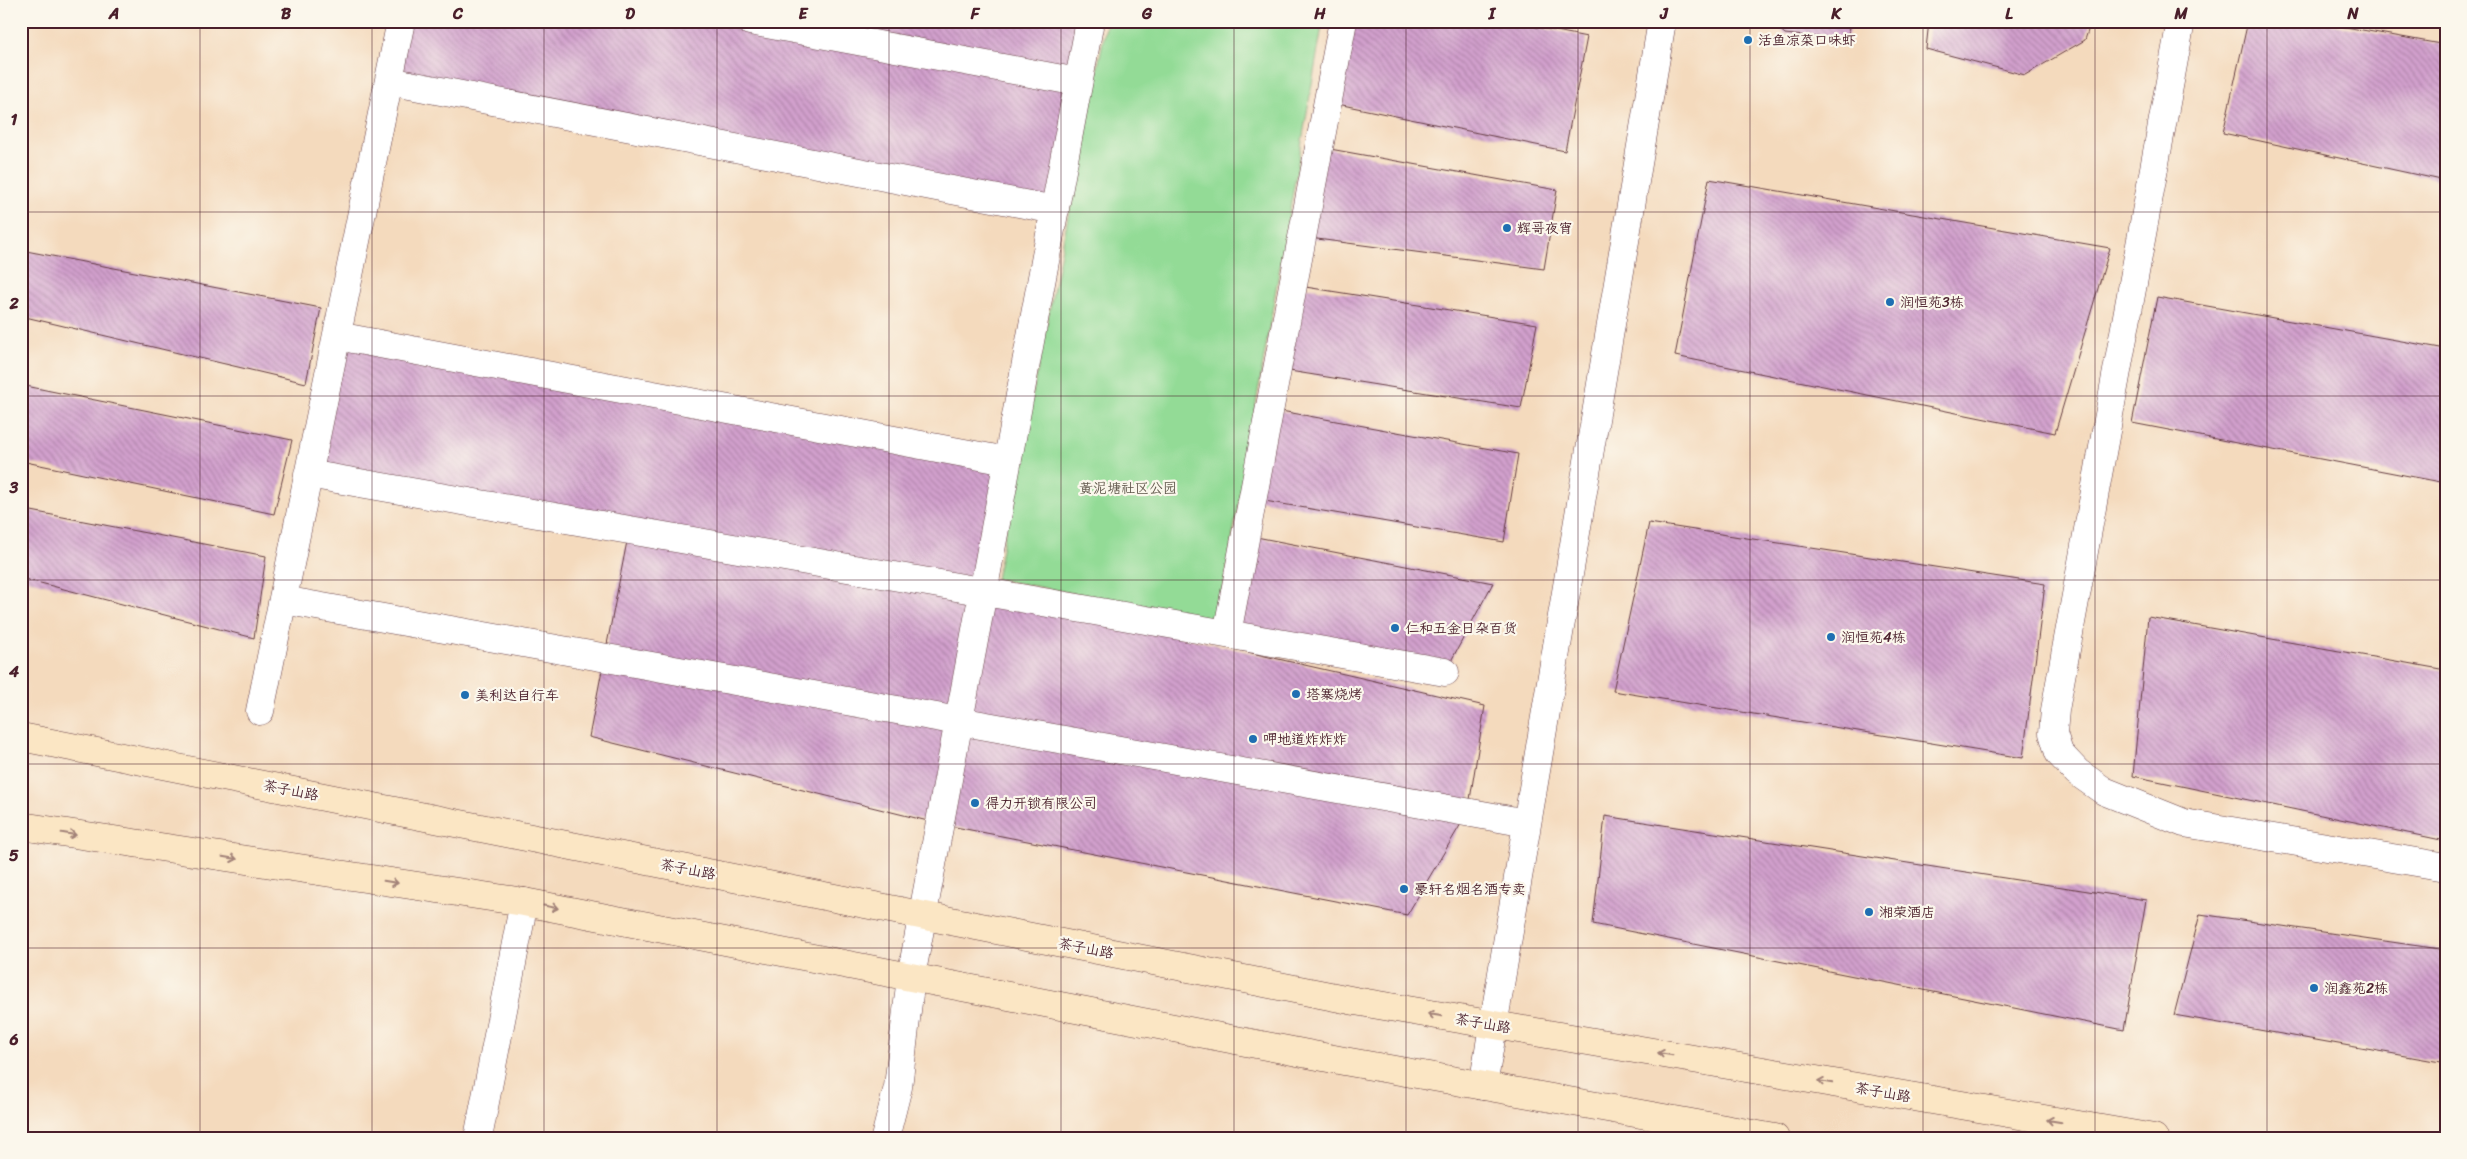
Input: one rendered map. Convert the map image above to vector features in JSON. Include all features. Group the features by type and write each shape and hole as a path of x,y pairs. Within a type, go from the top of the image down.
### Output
{"main road":[{"name":"茶子山路","path":"21,737 1355,1002 2154,1138"},
{"path":"21,826 524,902 1483,1086 1775,1138"}],"street":[{"path":"260,711 401,21"},
{"path":"750,21 1078,82"},
{"path":"885,1138 898,1087 911,977 1090,21"},
{"path":"1227,634 1343,21"},
{"path":"1483,1086 1662,21"},
{"path":"2181,21 2055,710 2053,733 2059,753 2077,772 2104,791 2184,823 2446,867"},
{"path":"389,81 1054,210"},
{"path":"337,336 1007,462"},
{"path":"308,474 1444,672"},
{"path":"283,600 1527,822"},
{"path":"478,1138 524,902"}],"green space":[{"name":"黄泥塘社区公园","path":"1107,21 1323,21 1218,620 996,579"}],"building":[{"path":"401,21 1090,21 1055,210 389,81"},
{"path":"1343,21 1505,21 1587,37 1565,151 1328,102"},
{"path":"1770,21 1852,21 1846,40 1785,34"},
{"path":"1929,21 2091,21 2085,40 2025,75 1926,49"},
{"path":"2248,21 2312,21 2446,45 2446,181 2223,133"},
{"path":"1319,147 1557,190 1544,269 1302,237"},
{"name":"润恒苑3栋","path":"1709,179 2110,248 2055,433 1675,356"},
{"path":"21,250 321,308 306,383 21,316"},
{"path":"1293,285 1537,324 1521,408 1277,369"},
{"path":"2157,297 2446,349 2446,483 2132,423"},
{"path":"337,336 1007,461 983,592 1485,706 1468,812 1407,915 940,824 589,737 629,531 308,474"},
{"path":"21,385 292,440 274,514 21,461"},
{"path":"1270,409 1518,454 1504,542 1253,499"},
{"path":"21,509 266,556 254,638 21,578"},
{"name":"润恒苑4栋","path":"1649,523 2045,584 2023,758 1613,691"},
{"path":"1246,535 1493,583 1445,672 1227,634"},
{"path":"2148,617 2446,670 2446,841 2133,776"},
{"name":"湘荣酒店","path":"1605,816 2146,900 2124,1030 1593,924"},
{"name":"润鑫苑2栋","path":"2200,914 2446,950 2446,1063 2174,1015"}],"place":[{"name":"活鱼凉菜口味虾","path":"1748,40"},
{"name":"辉哥夜宵","path":"1507,228"},
{"name":"润恒苑3栋","path":"1890,302"},
{"name":"仁和五金日杂百货","path":"1395,628"},
{"name":"润恒苑4栋","path":"1831,637"},
{"name":"塔寨烧烤","path":"1296,694"},
{"name":"美利达自行车","path":"465,695"},
{"name":"呷地道炸炸炸","path":"1253,739"},
{"name":"得力开锁有限公司","path":"975,803"},
{"name":"豪轩名烟名酒专卖","path":"1404,889"},
{"name":"湘荣酒店","path":"1869,912"},
{"name":"润鑫苑2栋","path":"2314,988"}]}
